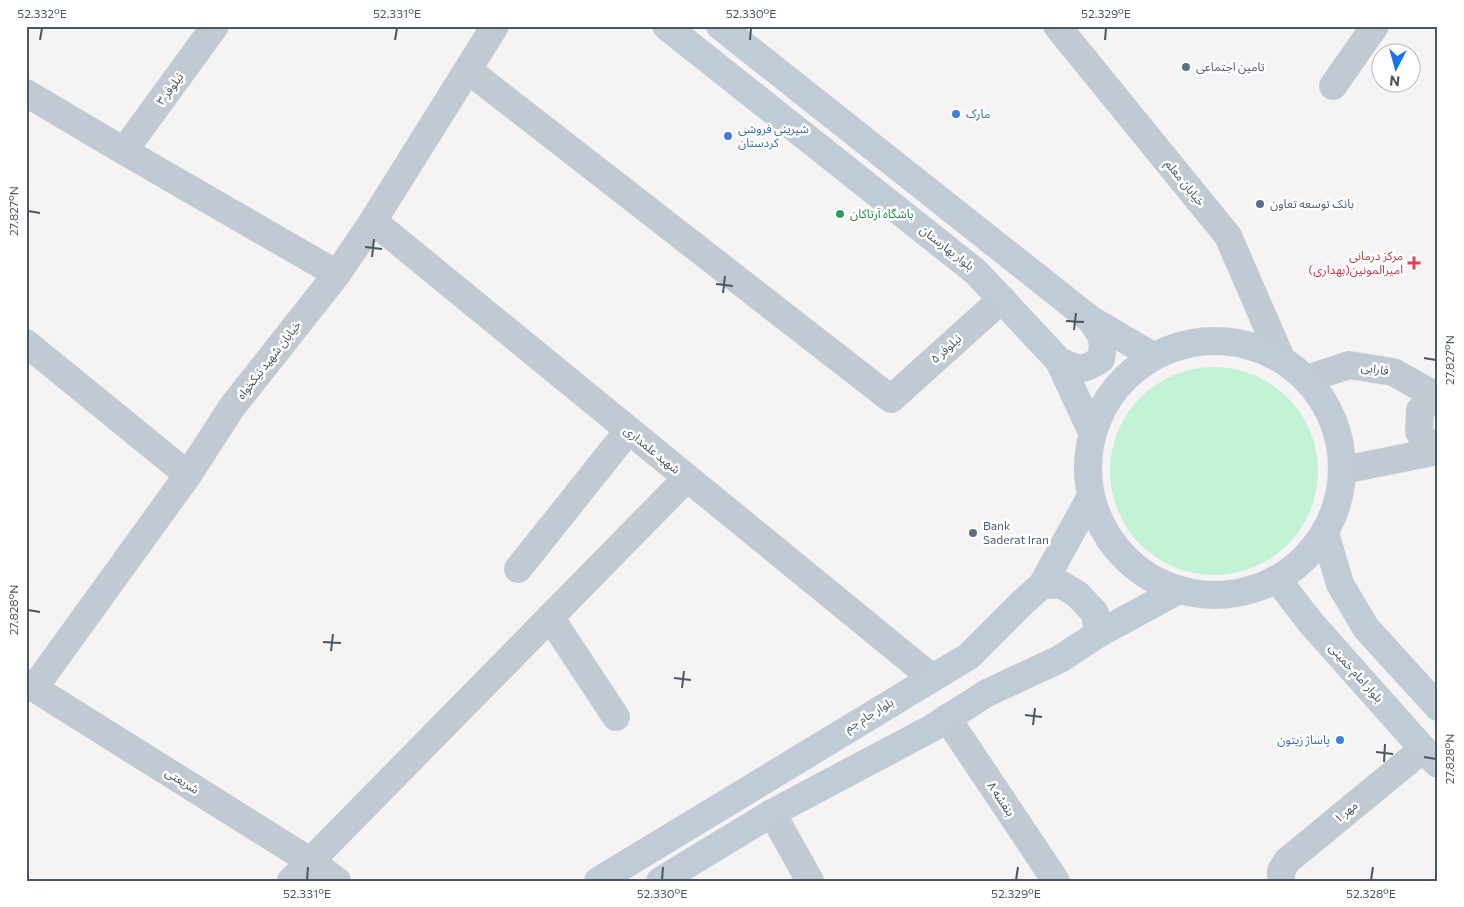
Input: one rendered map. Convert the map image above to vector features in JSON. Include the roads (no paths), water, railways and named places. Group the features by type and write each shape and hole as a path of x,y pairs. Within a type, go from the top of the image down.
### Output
{"main road":[{"name":"بلوار بهارستان","path":"666,26 976,272 1059,361 1092,432"},
{"path":"720,26 1090,319 1153,356"},
{"path":"1059,361 1076,370 1090,367 1101,359 1103,339 1090,319"},
{"path":"1217,340 1250,345 1281,358 1308,379 1327,406 1340,437 1343,470 1338,503 1325,533 1304,560 1277,579 1246,592 1212,595 1179,590 1149,577 1122,556 1103,529 1090,498 1087,465 1092,432 1105,401 1126,376 1153,356 1184,343 1217,340"},
{"name":"بلوار جام جم","path":"598,881 969,656 1023,602 1042,586 1090,498"},
{"path":"1325,533 1340,584 1366,628 1438,707"},
{"name":"بلوار امام خمینی","path":"1277,579 1311,623 1430,757"},
{"path":"1042,586 1062,585 1077,594 1095,613 1098,634"},
{"path":"660,881 772,813 932,728 987,693 1060,659 1098,634 1179,590"}],"street":[{"name":"نیلوفر ۳","path":"124,151 215,26"},
{"name":"خیابان شهید نیکخواه","path":"30,686 188,475 232,407 337,274 373,222 495,26"},
{"name":"خیابان معلم","path":"1057,26 1228,236 1281,358"},
{"path":"1333,86 1375,26"},
{"name":"نیلوفر ۵","path":"468,70 891,399 1002,299"},
{"path":"26,93 337,274"},
{"name":"شهید علمداری","path":"373,222 931,678"},
{"path":"26,343 188,475"},
{"name":"فارابی","path":"1308,379 1349,366 1393,372 1437,397"},
{"path":"1436,451 1419,432 1420,410 1437,397"},
{"path":"518,569 628,431"},
{"path":"1343,470 1436,451"},
{"path":"291,881 686,478"},
{"path":"550,617 616,717"},
{"name":"شریعتی","path":"30,686 310,861 337,881"},
{"name":"بنفشه ۸","path":"946,718 1056,881"},
{"name":"مهر ۱","path":"1281,881 1281,871 1287,860 1430,757"},
{"path":"772,813 810,881"}],"place":[{"name":"تامین اجتماعی","path":"1186,67"},
{"name":"مارک","path":"956,114"},
{"name":"شیرینی فروشی کردستان","path":"728,136"},
{"name":"بانک توسعه تعاون","path":"1260,204"},
{"name":"باشگاه آرتاکان","path":"840,214"},
{"name":"مرکز درمانی امیرالمونین(بهداری)","path":"1414,263"},
{"name":"Bank Saderat Iran","path":"973,533"},
{"name":"پاساژ زیتون","path":"1340,740"}]}
